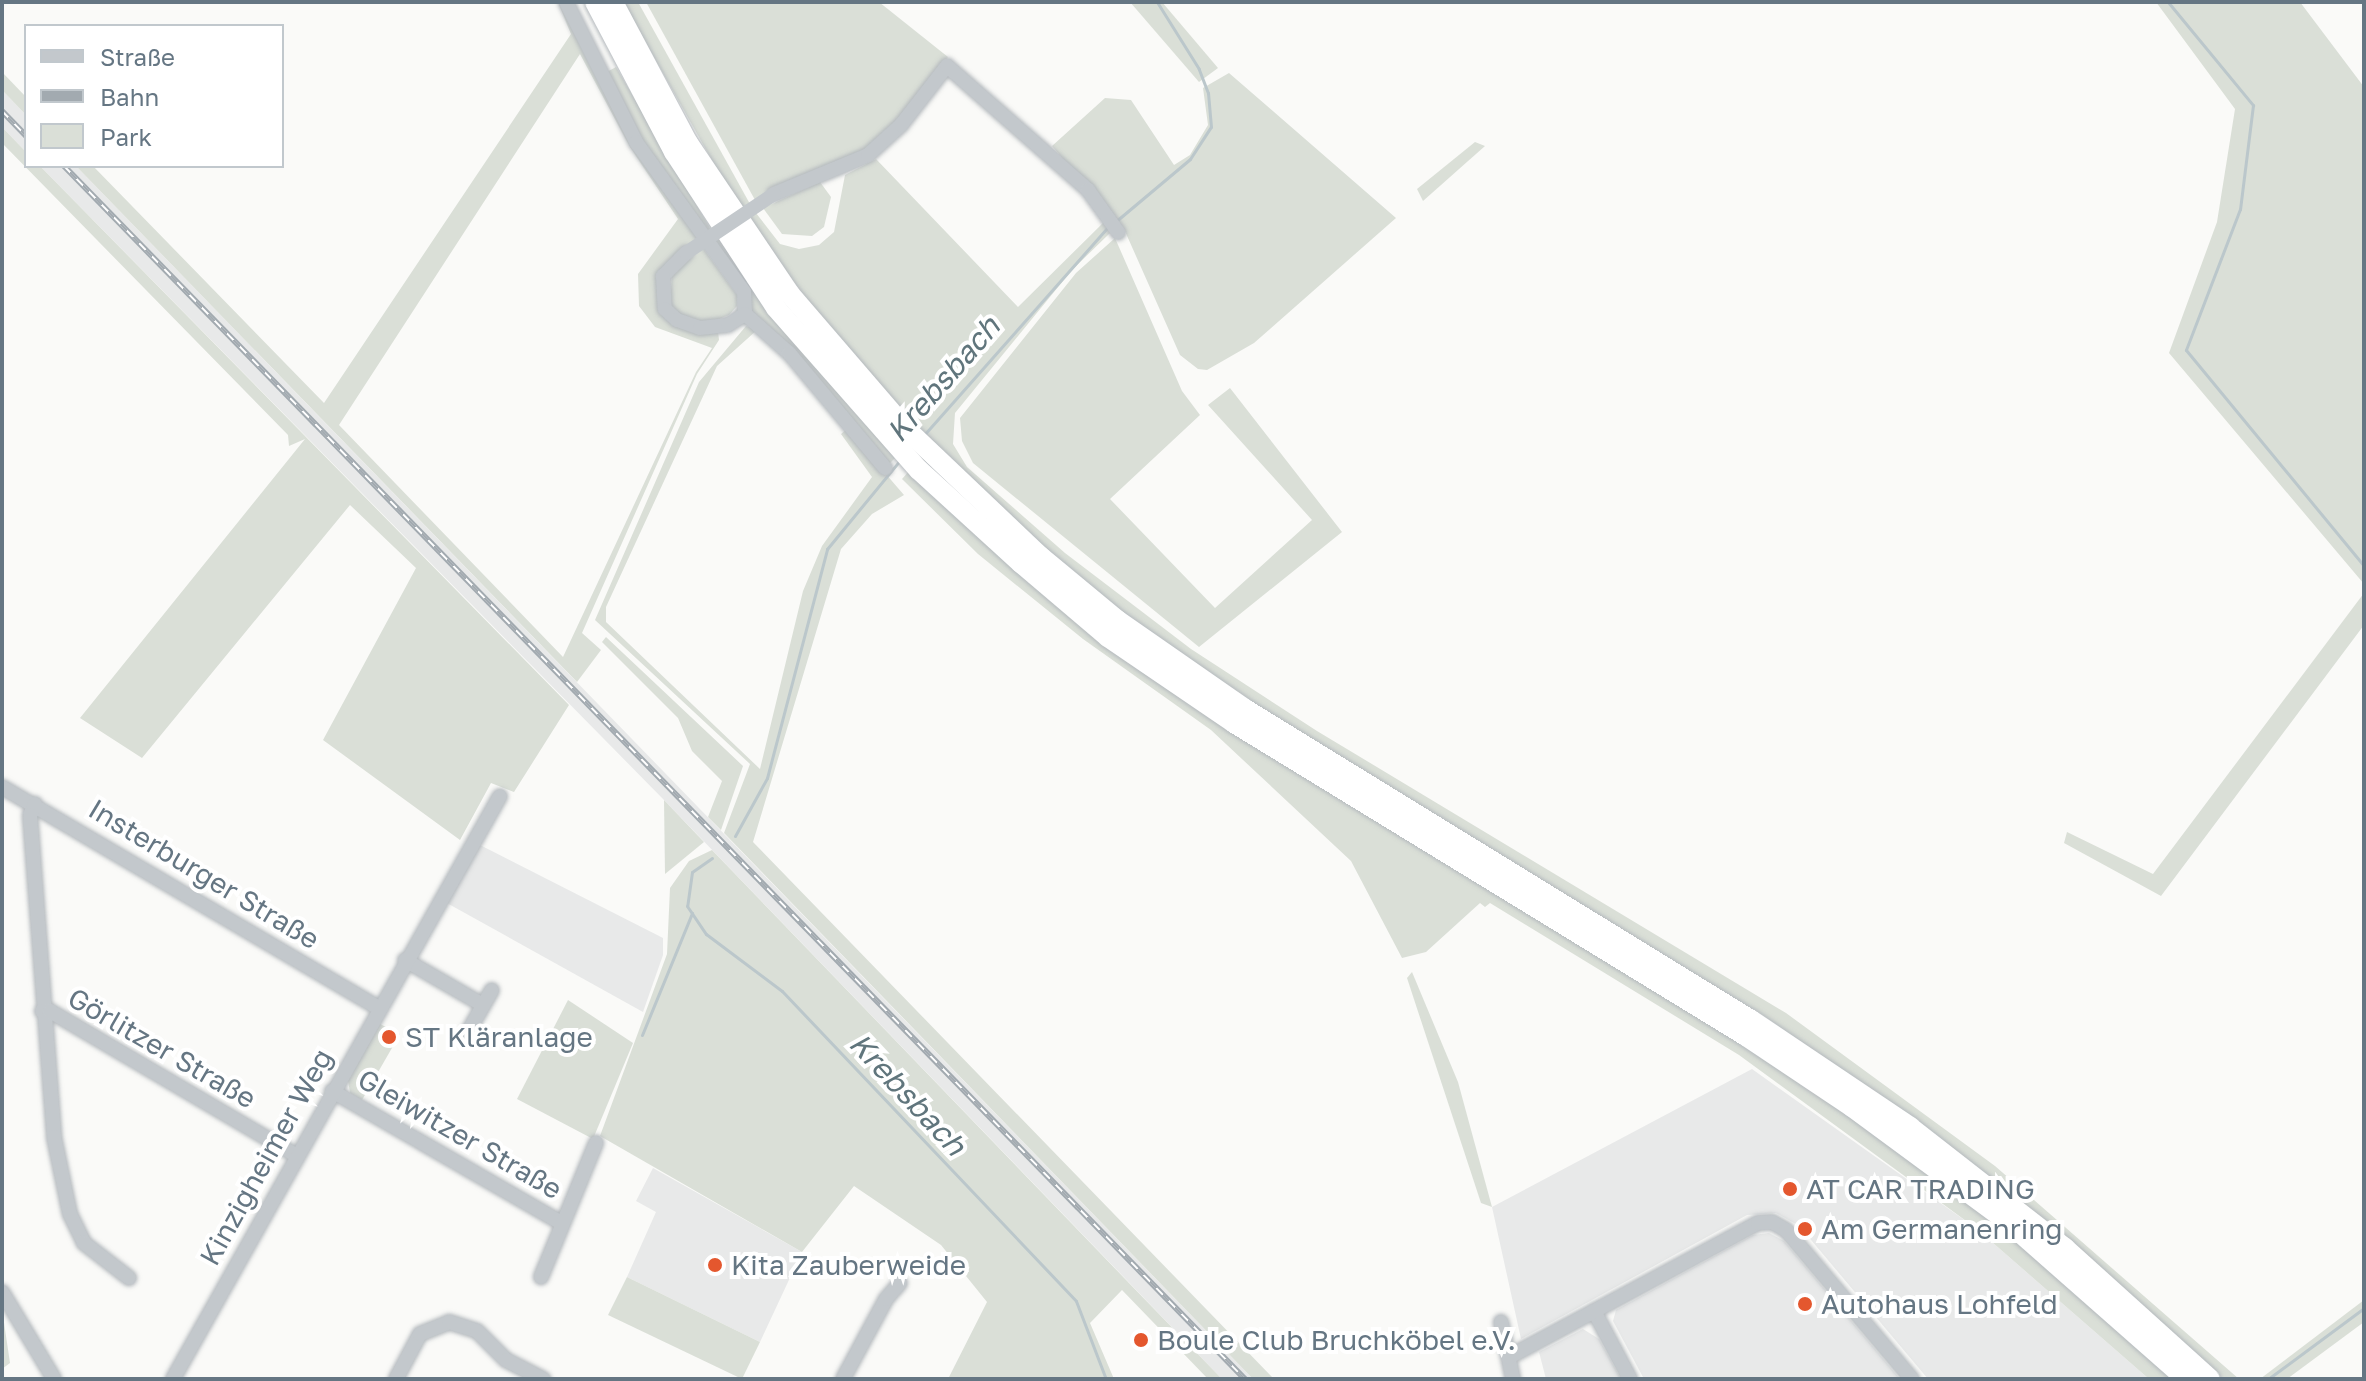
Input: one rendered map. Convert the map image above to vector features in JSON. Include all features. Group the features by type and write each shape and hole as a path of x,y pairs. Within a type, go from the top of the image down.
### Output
{"highway":[{"path":"595,2 674,152 726,238 776,308 1063,599 1173,683 1746,1036 1901,1141 2055,1261 2186,1379"},
{"path":"613,2 688,143 742,227 900,436"},
{"path":"926,463 1072,584 1187,670 1751,1020 1910,1127 2055,1240 2210,1379"}],"street":[{"path":"566,2 636,142 744,292 745,314 789,353 885,468"},
{"path":"745,314 728,325 700,328 677,320 665,309 663,276 686,253 774,194 868,155 901,125 947,66 1088,190 1118,232"},
{"name":"Insterburger Straße","path":"2,787 378,1008"},
{"name":"Kinzigheimer Weg","path":"173,1379 378,1008 500,796"},
{"path":"35,804 30,815 47,1083 70,1214 84,1243 129,1278"},
{"path":"405,960 483,1005"},
{"path":"468,1032 492,990"},
{"name":"Görlitzer Straße","path":"42,1011 50,1011 297,1156"},
{"name":"Gleiwitzer Straße","path":"332,1091 562,1223"},
{"name":"Gleiwitzer Straße","path":"541,1277 596,1143"},
{"path":"1509,1357 1758,1223 1772,1222 1786,1230 1912,1379"},
{"path":"843,1379 886,1299 900,1283"},
{"path":"2,1292 54,1379"},
{"path":"1594,1311 1630,1379"},
{"path":"396,1379 420,1334 449,1322 477,1331 506,1360 543,1379"},
{"path":"1501,1322 1513,1379"}],"shaded area":[{"path":"2,90 24,113 24,150 2,127"},
{"path":"42,168 78,168 1253,1379 1222,1379 664,800"},
{"path":"480,845 663,938 663,955 643,1012 445,902"},
{"path":"1752,1069 1977,1229 2149,1379 1928,1379 1806,1234 1812,1229 1807,1222 1801,1227 1776,1213 1747,1215 1521,1339 1492,1207"},
{"name":"Kita Zauberweide","path":"653,1168 802,1252 760,1342 627,1277 656,1212 636,1201"},
{"path":"1769,1233 1784,1241 1900,1379 1644,1379 1613,1321 1616,1310 1753,1235"},
{"path":"1583,1329 1599,1339 1621,1379 1546,1379 1539,1352"}],"green space":[{"path":"558,2 633,145 698,239 668,262 661,309 718,331 719,340 697,374 582,633 601,650 577,682 78,168 95,168 324,403 571,34","holes":["580,54 630,147 678,219 638,274 639,306 655,327 712,348 696,372 563,657 339,425"]},
{"path":"623,2 638,2 750,204 740,210"},
{"path":"646,2 879,2 948,57 882,142 755,200"},
{"path":"1130,2 1162,2 1218,68 1199,82"},
{"path":"2156,2 2300,2 2364,87 2364,584 2169,353 2217,222 2235,109"},
{"path":"616,67 711,230 704,234 642,141 605,73"},
{"path":"2,72 24,95 24,113 2,90"},
{"path":"1229,73 1396,218 1254,343 1207,370 1198,369 1180,355 1124,229 1052,146 1105,98 1131,100 1174,165 1190,155 1208,125 1203,88"},
{"path":"2,127 24,150 24,165 2,143"},
{"path":"1475,142 1485,146 1423,201 1417,189"},
{"path":"876,159 1018,307 1104,222 1110,233 1072,270 955,413 953,444 967,467 1065,553 1191,649 1317,731 1786,1013 1995,1166 2239,1379 2223,1379 2133,1296 1863,1085 1761,1014 1305,740 1208,677 1076,578 913,422 808,301 747,218 756,213 780,244 799,249 819,245 834,232 845,175"},
{"path":"26,168 42,168 569,705 514,792 491,783 460,840 323,740 416,568 350,505 142,758 80,718 305,439 289,446 288,435"},
{"path":"820,182 831,197 824,227 812,236 782,234 763,208"},
{"path":"718,238 770,311 897,456 888,465 749,314 710,243"},
{"path":"1115,238 1182,391 1200,415 1110,499 1215,608 1312,520 1208,405 1230,388 1342,532 1199,647 973,463 962,441 960,418 1076,273"},
{"path":"703,248 737,295 737,306 729,315 712,322 688,321 670,307 672,273"},
{"path":"746,326 757,330 717,366 606,607 606,622 760,769 803,591 822,546 872,477 841,434 847,429 904,495 872,514 841,549 753,842 1274,1379 1253,1379 724,833 750,764 595,620 699,382"},
{"path":"910,470 1498,893 1815,1091 1996,1222 2173,1379 2149,1379 1977,1229 1739,1055 1490,903 1485,907 1480,903 1426,952 1402,958 1351,861 1211,730 1083,639 978,554 902,479"},
{"path":"2364,593 2364,625 2161,896 2064,843 2067,832 2153,874"},
{"path":"606,637 743,766 721,830 708,817 722,781 692,751 678,718 602,642"},
{"path":"664,800 704,842 665,874"},
{"path":"712,850 1222,1379 1208,1379 1122,1290 1090,1323 1114,1379 948,1379 987,1302 941,1245 854,1186 802,1252 600,1136 667,954 670,888 689,861"},
{"path":"1412,972 1458,1082 1492,1207 1481,1203 1407,978"},
{"path":"568,1000 633,1043 593,1139 517,1099"},
{"path":"380,1024 400,1034 362,1100 350,1093 348,1080"},
{"path":"627,1277 760,1342 742,1379 608,1315"},
{"path":"2364,1300 2364,1322 2287,1379 2260,1379"},
{"path":"2,1309 10,1363 2,1369"}],"waterway":[{"name":"Krebsbach","path":"1115,222 1190,159 1211,127 1208,93 1199,69 1157,2"},
{"path":"2168,2 2253,105 2240,209 2186,350 2364,566"},
{"name":"Krebsbach","path":"923,436 1109,226"},
{"name":"Krebsbach","path":"735,836 767,778 827,549 901,459"},
{"name":"Krebsbach","path":"712,858 692,872 687,906 706,934 782,991 1076,1301 1106,1379"},
{"path":"642,1035 692,913"},
{"path":"2268,1379 2364,1308"}],"railway":[{"path":"2,111 24,134"},
{"path":"66,168 1245,1379"}],"place":[{"name":"ST Kläranlage","path":"389,1037"},
{"name":"AT CAR TRADING","path":"1790,1189"},
{"name":"Am Germanenring","path":"1805,1229"},
{"name":"Kita Zauberweide","path":"715,1265"},
{"name":"Autohaus Lohfeld","path":"1805,1304"},
{"name":"Boule Club Bruchköbel e.V.","path":"1141,1340"}]}
